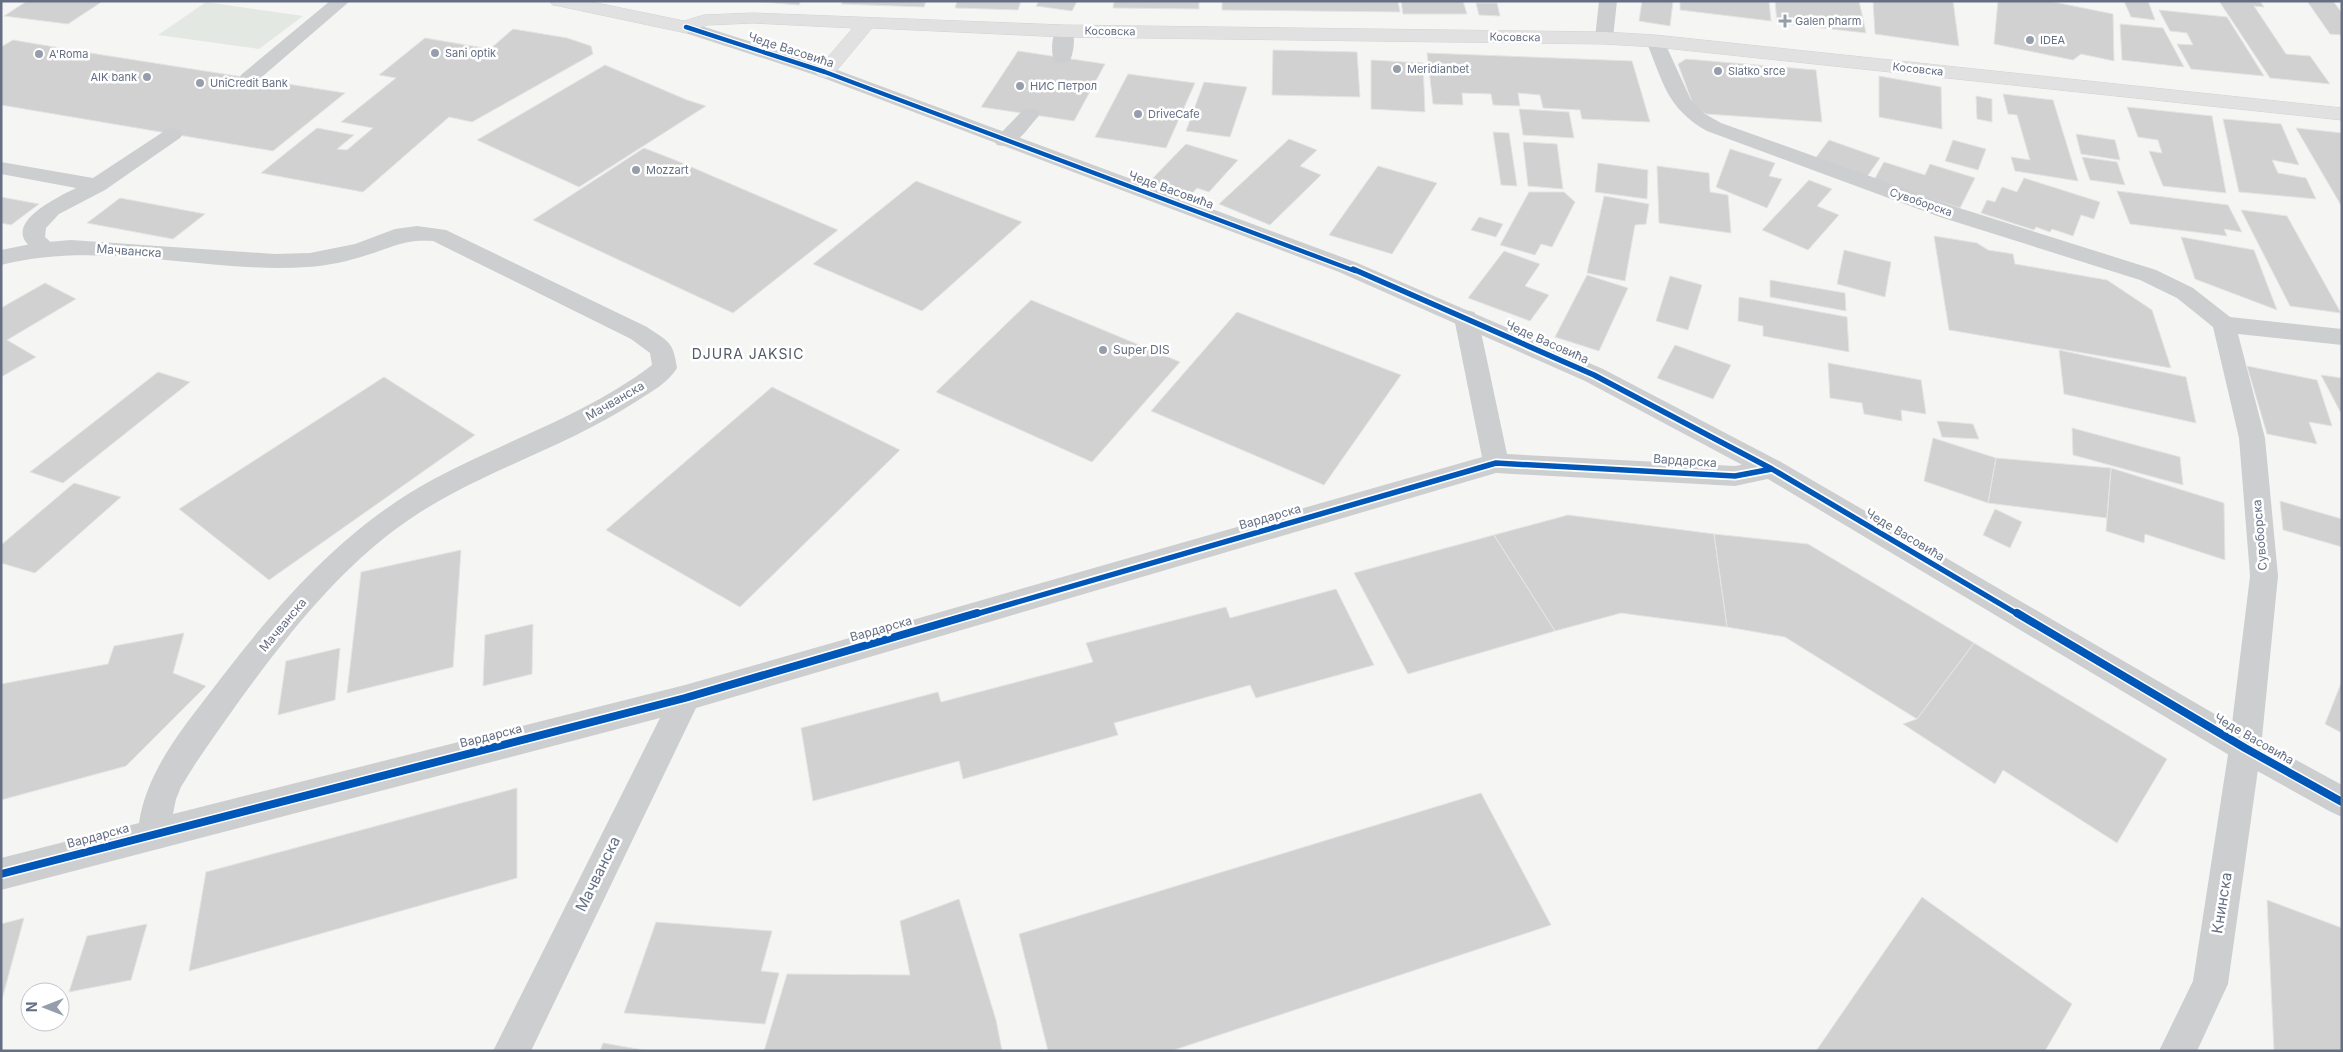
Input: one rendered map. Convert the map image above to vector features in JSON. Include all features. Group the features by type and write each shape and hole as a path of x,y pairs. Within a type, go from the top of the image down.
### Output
{"main road":[{"path":"559,1 686,27"},
{"name":"Косовска","path":"686,27 704,20 719,18 1064,31 1604,38 1655,41 2342,114"},
{"path":"825,72 867,23"}],"street":[{"path":"249,78 341,1"},
{"path":"1604,38 1608,1"},
{"name":"Чеде Васовића","path":"686,27 825,72 1004,141 1347,267 1594,374 1772,469 2245,748 2342,802"},
{"path":"1062,58 1064,31"},
{"name":"Сувоборска","path":"1655,41 1682,103 1698,118 1714,127 1948,212 2148,275 2185,293 2224,324 2252,438 2264,576 2245,748"},
{"path":"1004,141 1030,114"},
{"path":"46,248 34,239 35,228 42,217 97,185 173,134"},
{"path":"1,168 97,185"},
{"name":"Мачванска","path":"1,258 15,253 46,248 71,248 275,261 310,260 360,250 395,236 416,233 438,235 545,289 639,333 662,349 665,368 642,388 586,418 441,487 380,526 330,570 285,621 188,748 162,790 154,833"},
{"path":"1466,318 1476,374 1496,463"},
{"path":"2224,324 2342,337"},
{"name":"Вардарска","path":"1,874 154,833 685,698 1496,463 1735,476 1772,469"},
{"name":"Мачванска","path":"511,1051 685,698"},
{"name":"Книнска","path":"2177,1051 2210,984 2245,748"}],"shaded area":[{"path":"206,2 303,16 259,49 158,35"}],"building":[{"path":"27,1 103,1 68,24 4,16"},
{"path":"751,1 801,1 799,5"},
{"path":"843,1 926,1 924,7 841,4"},
{"path":"957,1 1021,1 1018,10 955,8"},
{"path":"1039,1 1077,1 1072,11 1036,6"},
{"path":"1114,1 1199,1 1199,9 1113,8"},
{"path":"1222,1 1398,1 1400,12 1222,10"},
{"path":"1401,1 1463,1 1467,14 1403,14"},
{"path":"1642,1 1673,1 1670,26 1639,21"},
{"path":"1680,1 1769,1 1771,21 1680,10"},
{"path":"1775,1 1859,1 1866,33 1777,23"},
{"path":"1873,1 1953,1 1959,46 1875,34"},
{"path":"1998,1 2049,1 2113,14 2114,61 2081,54 2073,60 1994,44"},
{"path":"2124,1 2148,1 2155,20 2131,17"},
{"path":"2219,1 2260,1 2264,7 2254,6 2286,54 2310,56 2330,84 2270,78"},
{"path":"2307,1 2333,1 2342,13 2342,35 2330,34"},
{"path":"1476,3 1497,3 1500,16 1479,15"},
{"path":"2159,10 2227,17 2264,76 2191,69 2177,44 2193,45 2187,33 2170,31"},
{"path":"2120,24 2163,28 2184,67 2122,60"},
{"path":"513,29 567,38 591,46 593,54 472,122 449,117 363,192 261,173 317,128 354,135 337,149 347,150 373,128 341,122 396,78 379,75 425,38 490,49"},
{"path":"13,40 345,93 273,151 1,105 1,47"},
{"path":"1273,50 1357,52 1360,97 1272,95"},
{"path":"1018,51 1105,64 1074,121 981,107"},
{"path":"1427,53 1632,61 1650,122 1582,119 1580,110 1543,108 1540,95 1518,93 1520,106 1493,105 1491,94 1462,93 1463,105 1433,104"},
{"path":"1686,59 1816,70 1822,122 1706,114 1694,107 1678,64"},
{"path":"1371,60 1423,63 1425,112 1371,109"},
{"path":"605,65 687,100 706,106 579,187 477,140"},
{"path":"1128,74 1195,83 1166,148 1095,137"},
{"path":"1879,76 1941,87 1942,129 1879,117"},
{"path":"1204,82 1247,87 1230,137 1186,131"},
{"path":"2003,94 2053,100 2078,181 2015,171 2011,157 2030,160 2017,115 2008,114"},
{"path":"1976,96 1992,99 1992,122 1977,119"},
{"path":"2127,107 2212,116 2226,193 2163,186 2149,151 2162,153 2158,140 2138,137"},
{"path":"1519,109 1569,112 1574,138 1523,135"},
{"path":"2223,119 2281,124 2299,165 2272,160 2278,173 2306,178 2316,199 2239,192"},
{"path":"2296,128 2342,133 2342,207"},
{"path":"1493,132 1509,133 1517,186 1501,185"},
{"path":"2076,134 2115,140 2120,160 2081,154"},
{"path":"1289,139 1317,150 1300,166 1321,175 1270,225 1219,204"},
{"path":"1829,140 1880,158 1866,178 1814,160"},
{"path":"1953,140 1986,149 1978,170 1945,161"},
{"path":"1523,142 1557,144 1563,189 1528,186"},
{"path":"1186,144 1238,160 1209,192 1197,188 1189,197 1148,183"},
{"path":"644,148 838,230 733,313 533,220"},
{"path":"1730,149 1775,163 1769,176 1782,179 1767,208 1716,187"},
{"path":"2082,157 2117,162 2125,185 2090,180"},
{"path":"1884,162 1925,175 1930,164 1975,178 1960,208 1874,180"},
{"path":"1598,163 1648,170 1647,199 1595,192"},
{"path":"1378,166 1437,183 1392,254 1329,235"},
{"path":"1657,166 1709,173 1710,192 1728,195 1731,233 1659,223"},
{"path":"2024,178 2100,202 2094,219 2081,215 2073,236 2052,229 2050,232 2036,227 2034,230 1981,213 1987,200 1995,202 2002,187 2017,192"},
{"path":"1809,180 1832,189 1817,206 1839,215 1808,250 1762,230"},
{"path":"916,181 1022,222 922,311 813,264"},
{"path":"2117,191 2228,205 2242,232 2224,229 2227,236 2130,224"},
{"path":"1529,192 1564,192 1575,202 1552,247 1541,244 1535,255 1500,245"},
{"path":"1604,196 1649,204 1646,224 1635,225 1625,281 1587,273"},
{"path":"1,197 39,204 11,225 1,223"},
{"path":"120,198 205,214 173,239 87,223"},
{"path":"2241,210 2287,216 2341,313 2290,306"},
{"path":"1479,217 1503,224 1496,237 1471,230"},
{"path":"1934,236 1977,243 1988,250 2013,254 2015,264 2107,280 2152,310 2171,368 1949,330"},
{"path":"2181,237 2254,250 2277,310 2195,279"},
{"path":"1844,250 1891,262 1885,297 1837,284"},
{"path":"1504,251 1540,264 1525,286 1549,295 1530,321 1468,298"},
{"path":"1587,275 1628,288 1599,351 1555,337"},
{"path":"1670,276 1702,285 1688,330 1656,321"},
{"path":"1770,280 1845,293 1846,311 1770,297"},
{"path":"45,283 76,299 7,340 36,357 1,377 1,308"},
{"path":"1739,297 1847,317 1849,352 1763,336 1763,326 1738,321"},
{"path":"1031,300 1180,362 1092,462 936,392"},
{"path":"1237,312 1401,375 1324,485 1151,411"},
{"path":"1675,345 1731,365 1713,399 1657,378"},
{"path":"2059,350 2186,377 2196,423 2064,394"},
{"path":"1828,363 1921,380 1926,414 1901,410 1902,421 1864,414 1862,403 1830,398"},
{"path":"2247,366 2317,380 2332,426 2309,422 2317,444 2267,434"},
{"path":"158,372 190,382 63,483 30,472"},
{"path":"2321,375 2342,378 2342,415"},
{"path":"384,377 475,435 269,580 179,509"},
{"path":"772,387 900,450 740,607 606,530"},
{"path":"1937,421 1973,424 1979,439 1942,437"},
{"path":"2072,428 2180,457 2183,485 2073,455"},
{"path":"1933,438 1996,458 1988,503 1924,481"},
{"path":"1996,458 2111,468 2107,518 1988,503"},
{"path":"2111,468 2224,503 2225,560 2145,534 2144,543 2106,531"},
{"path":"74,483 121,497 35,573 1,563 1,545"},
{"path":"2280,501 2342,519 2342,547 2283,530"},
{"path":"1995,509 2022,522 2010,548 1983,535"},
{"path":"1568,515 1714,534 1727,627 1621,613 1555,631 1494,535"},
{"path":"1714,534 1808,544 1974,643 1917,719 1785,637 1727,627"},
{"path":"1494,535 1555,631 1408,674 1354,573"},
{"path":"461,550 453,667 347,693 361,572"},
{"path":"1336,589 1374,665 1256,698 1250,685 1114,723 1118,735 963,779 959,761 813,801 801,728 938,692 941,702 1093,662 1086,643 1226,607 1230,618"},
{"path":"533,624 532,674 483,686 485,635"},
{"path":"184,633 173,673 206,686 126,766 1,800 1,684 108,664 114,646"},
{"path":"1974,643 2167,759 2117,843 2003,770 1995,784 1903,724 1917,719"},
{"path":"340,648 335,700 278,715 286,661"},
{"path":"2342,681 2342,733 2325,724"},
{"path":"517,788 517,878 189,971 206,872"},
{"path":"1481,793 1551,925 1171,1051 1048,1051 1019,934"},
{"path":"1922,897 2072,1004 2045,1051 1816,1051"},
{"path":"959,899 996,1020 1002,1051 764,1051 787,974 910,975 900,921"},
{"path":"2267,900 2342,928 2342,1051 2274,1051"},
{"path":"24,918 1,1003 1,924"},
{"path":"656,922 772,931 761,971 779,973 765,1024 624,1013"},
{"path":"147,924 131,980 70,992 87,936"},
{"path":"603,1043 649,1051 600,1051"}],"cycle path":[{"path":"686,27 825,72 1347,267 1594,375 1772,469 2245,748 2342,802"},
{"path":"1,874 685,698 1496,463 1735,476 1772,469"}],"place":[{"name":"Galen pharm","path":"1785,21"},
{"name":"IDEA","path":"2030,40"},
{"name":"Sani optik","path":"435,53"},
{"name":"A'Roma","path":"39,54"},
{"name":"Meridianbet","path":"1397,69"},
{"name":"Slatko srce","path":"1718,71"},
{"name":"AIK bank","path":"147,77"},
{"name":"UniCredit Bank","path":"200,83"},
{"name":"НИС Петрол","path":"1020,86"},
{"name":"DriveCafe","path":"1138,114"},
{"name":"Mozzart","path":"636,170"},
{"name":"Super DIS","path":"1103,350"}],"district":[{"name":"DJURA JAKSIC","path":"748,354"}]}
